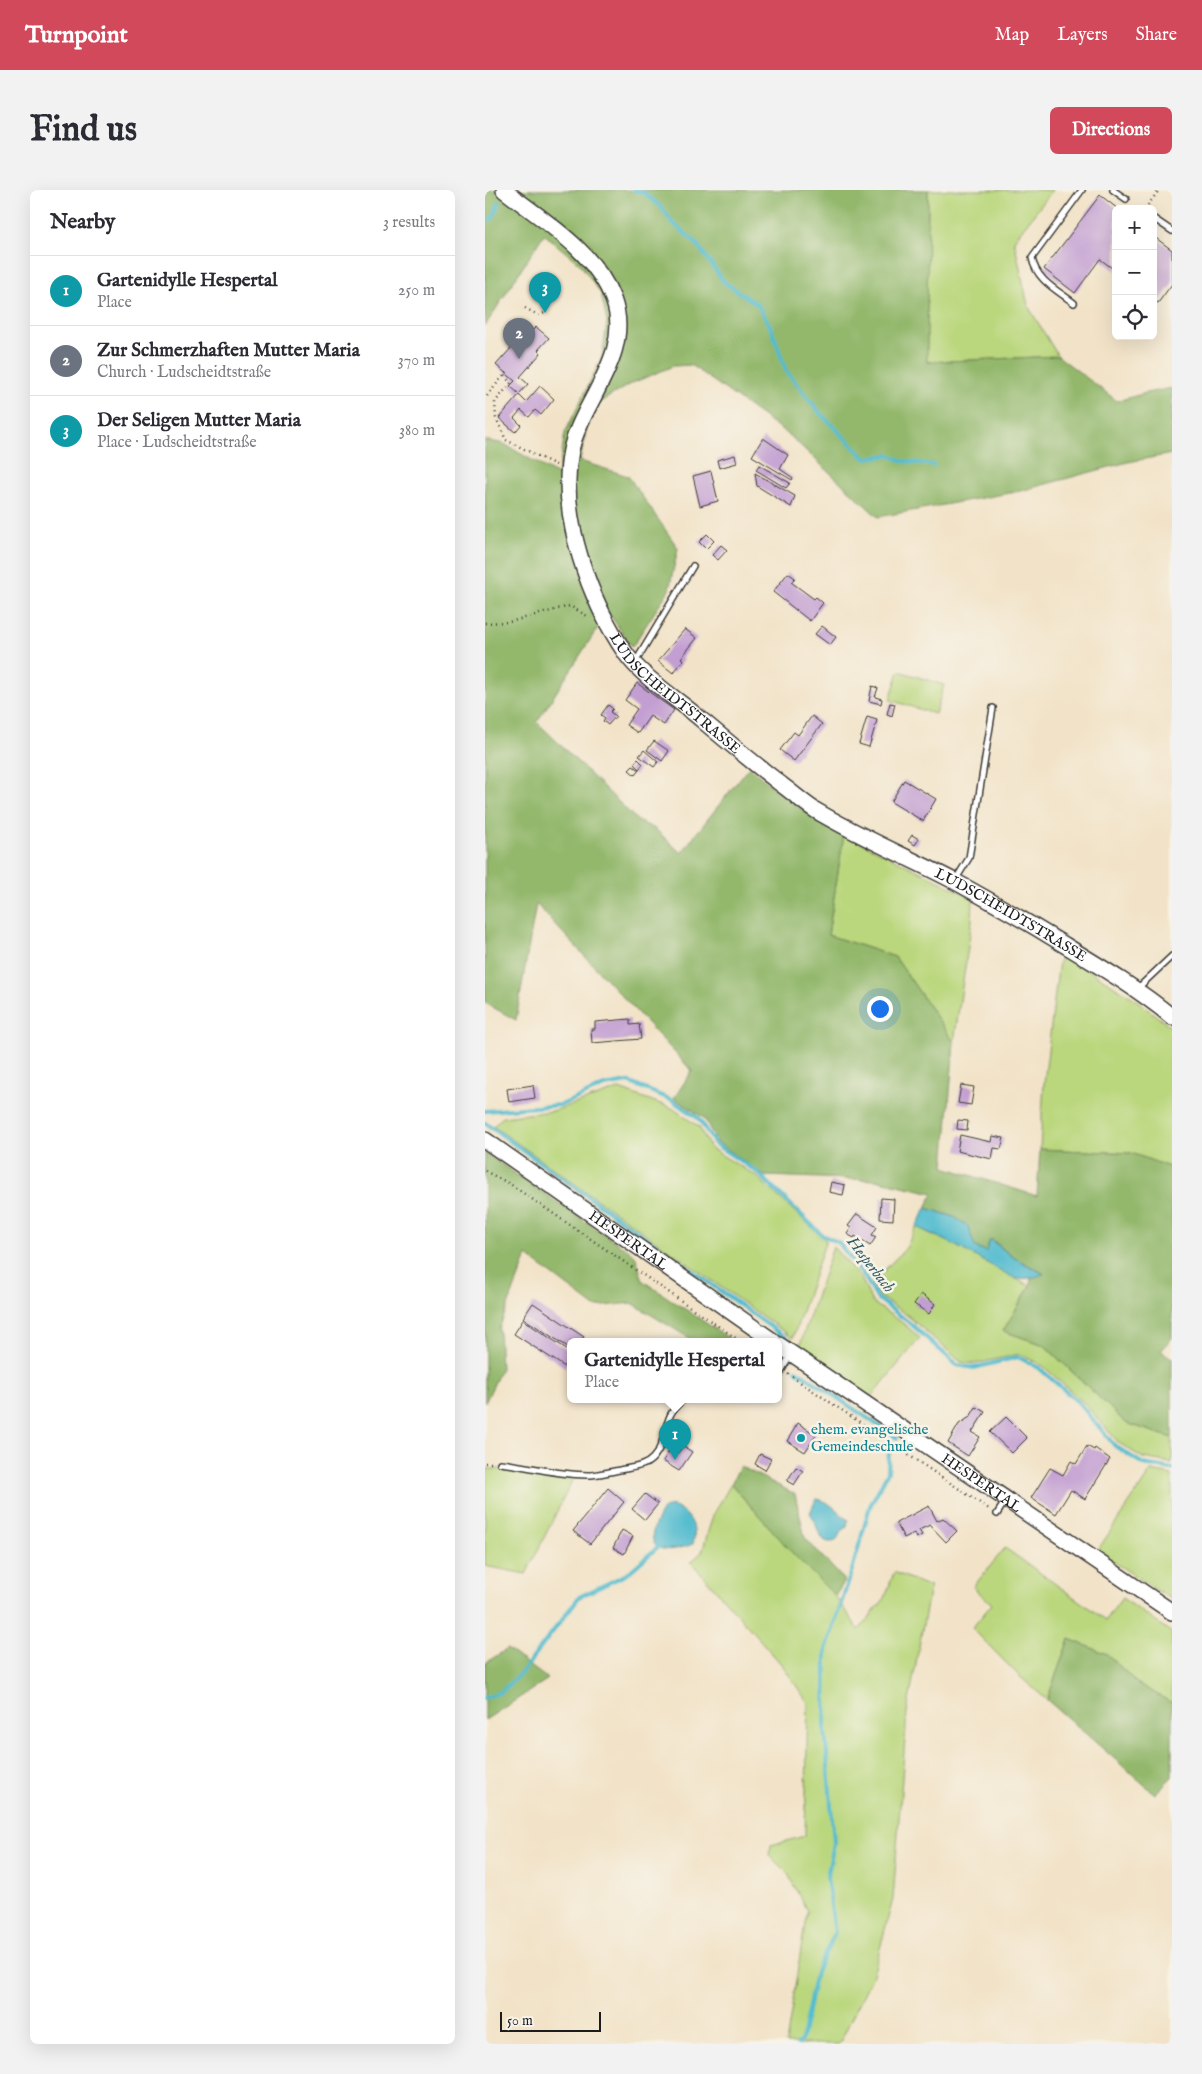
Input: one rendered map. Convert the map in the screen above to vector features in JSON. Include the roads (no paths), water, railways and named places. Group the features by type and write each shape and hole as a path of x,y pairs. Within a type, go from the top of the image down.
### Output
{"street":[{"name":"LUDSCHEIDTSTRASSE","path":"504,190 569,242 587,259 603,278 614,300 618,327 613,353 604,378 579,427 571,450 569,494 576,544 596,601 634,664 811,808 1011,912 1136,989 1172,1017"},
{"name":"HESPERTAL","path":"485,1140 769,1338"},
{"name":"HESPERTAL","path":"785,1350 1172,1612"}],"lane":[{"path":"1074,303 1042,278 1034,269 1032,258 1082,190"},
{"path":"1113,190 1126,199"},
{"path":"1157,221 1172,231"},
{"path":"634,664 693,566"},
{"path":"955,882 969,858 993,708"},
{"path":"1136,989 1172,956"},
{"name":"HESPERTAL","path":"782,1367 785,1350"},
{"path":"499,1464 570,1474 592,1475 645,1465 652,1460 661,1447 669,1415 678,1403"},
{"path":"997,1514 1006,1500"}],"water":[{"path":"926,1208 954,1217 968,1226 975,1247 986,1251 990,1239 1013,1257 1044,1274 1031,1278 1016,1279 949,1242 916,1227"},
{"path":"816,1499 825,1501 848,1520 847,1527 842,1530 836,1541 825,1541 819,1533 810,1513"},
{"path":"672,1506 683,1512 691,1520 694,1537 693,1544 669,1550 655,1545 653,1530 664,1508"}],"waterway":[{"path":"634,190 644,193 661,207 673,223 696,243 724,282 757,304 771,327 786,371 821,414 865,458 890,455 902,461 934,465"},
{"path":"485,221 493,218 499,202"},
{"name":"Hesperbach","path":"485,1111 561,1105 604,1086 628,1082 672,1100 698,1118 715,1144 757,1172 822,1235 838,1242 863,1274 877,1298 911,1324 957,1365 974,1368 1018,1357 1039,1368 1079,1403 1115,1446 1143,1464 1172,1469"},
{"path":"485,1123 789,1340"},
{"path":"801,1348 807,1352"},
{"path":"796,1370 897,1438"},
{"path":"798,2044 802,2039 816,1972 835,1933 827,1878 834,1843 825,1729 826,1650 853,1567 870,1506 888,1472 889,1450"},
{"path":"485,1698 501,1692 523,1671 579,1597 627,1574 660,1545"}],"place":[{"name":"Der Seligen Mutter Maria","path":"545,313"},
{"name":"Zur Schmerzhaften Mutter Maria","path":"519,359"},
{"name":"ehem. evangelische Gemeindeschule","path":"801,1438"},
{"name":"Gartenidylle Hespertal","path":"675,1460"}]}
